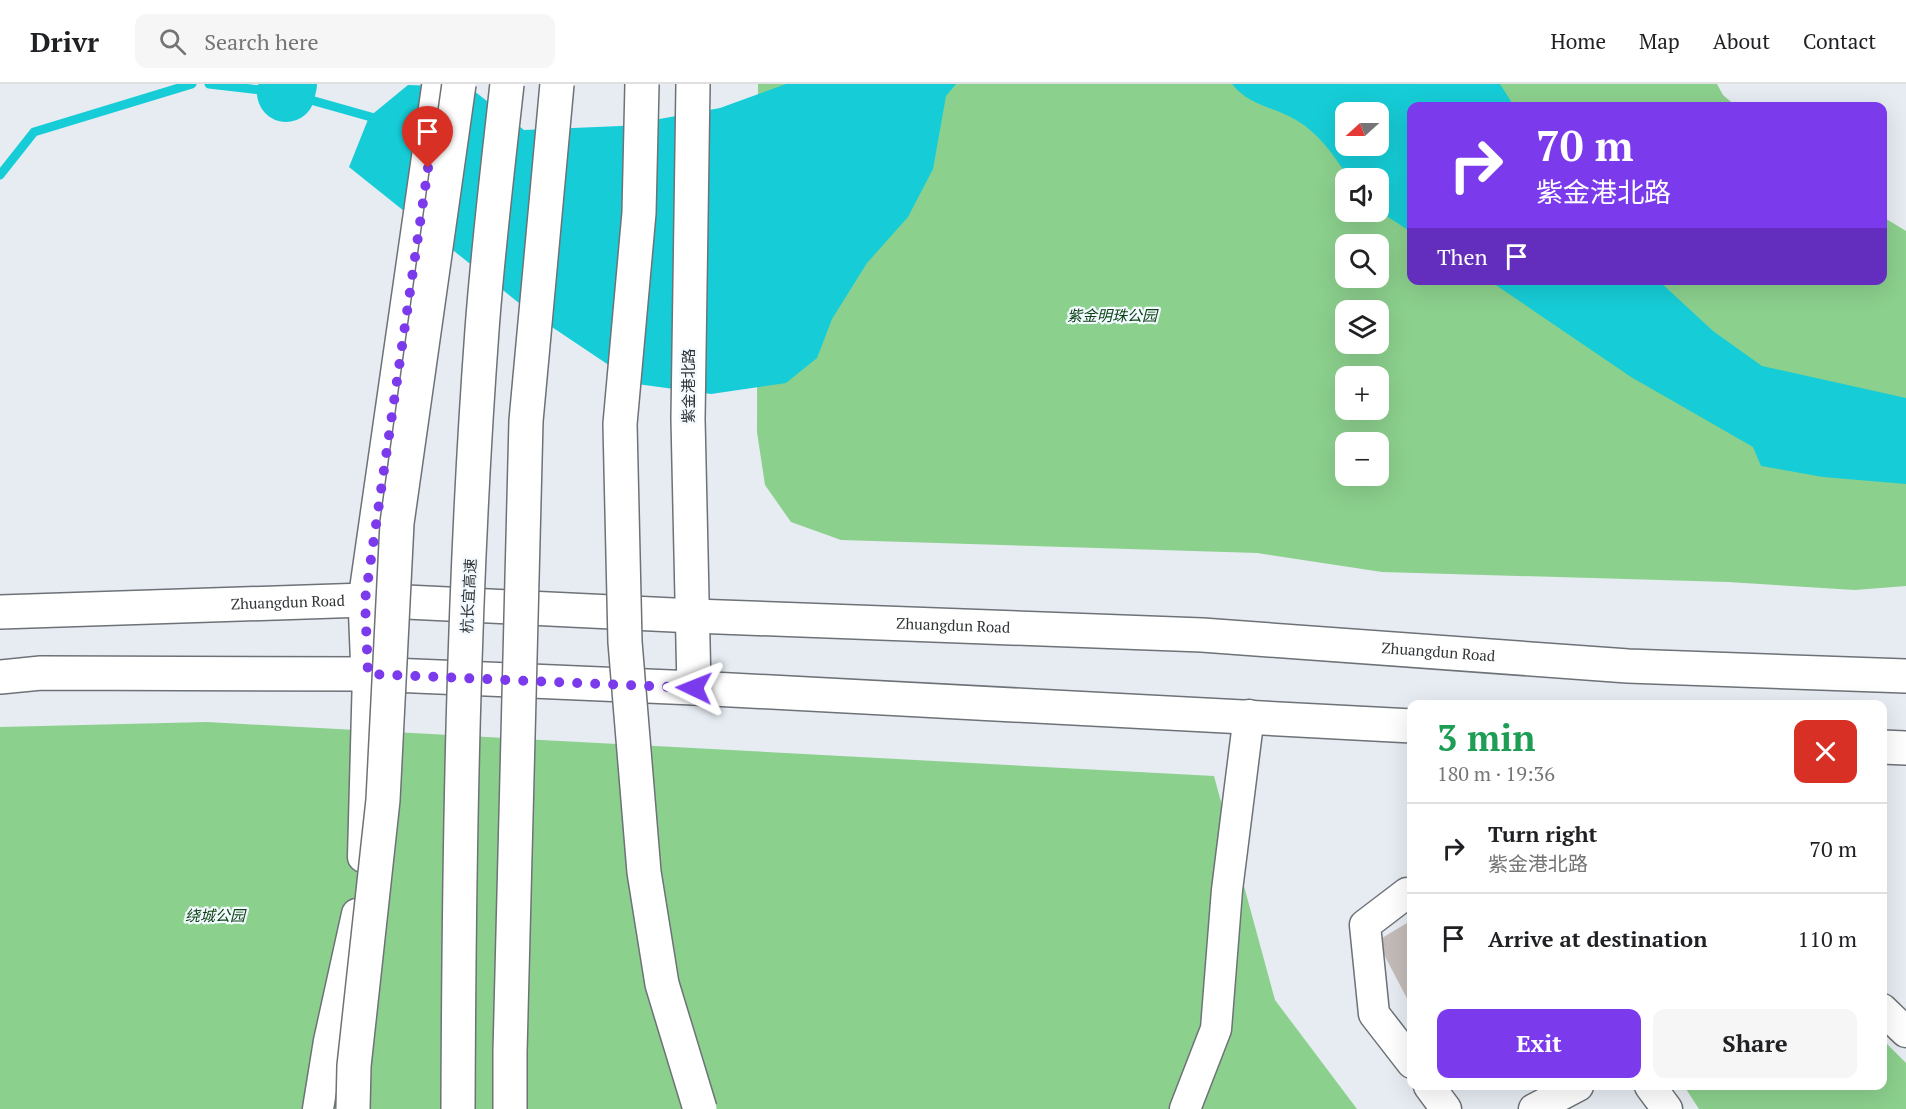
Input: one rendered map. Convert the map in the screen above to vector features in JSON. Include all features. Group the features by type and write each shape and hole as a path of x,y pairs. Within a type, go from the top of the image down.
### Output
{"main road":[{"path":"368,674 365,600 417,251 439,84"},
{"path":"354,1109 354,1066 383,800 397,523 459,84"},
{"name":"杭长宜高速","path":"458,1109 459,887 472,539 482,330 507,84"},
{"path":"510,1109 525,421 557,84"},
{"path":"642,84 639,213 620,424 625,642 647,895 662,984 700,1109"},
{"name":"紫金港北路","path":"693,86 688,419 694,688"},
{"name":"Zhuangdun Road","path":"0,612 365,600 694,616 1203,635 1628,666 1906,676"},
{"path":"0,677 41,673 368,674 694,688 1407,726"},
{"path":"1887,747 1906,748"}],"street":[{"path":"318,1109 363,876 368,674"},
{"path":"1185,1109 1216,1029 1227,890 1249,716"},
{"path":"1407,893 1365,925 1374,1014 1407,1057"},
{"path":"1887,1014 1906,1032"},
{"path":"1432,1090 1446,1109"},
{"path":"1534,1109 1570,1090"},
{"path":"1653,1090 1667,1109"}],"green space":[{"name":"紫金明珠公园","path":"758,84 1717,84 1723,95 1731,102 1407,102 1407,285 1887,285 1887,219 1906,231 1906,586 1855,590 1728,582 1382,572 1257,553 841,540 791,522 765,485 757,432"},
{"name":"绕城公园","path":"207,722 1214,776 1275,1000 1357,1109 0,1109 0,727"},
{"path":"1887,1044 1906,1063 1906,1109 1699,1109 1687,1090 1887,1090"}],"water":[{"path":"786,84 956,84 946,96 933,169 908,217 867,263 832,319 817,358 786,383 711,394 637,384 534,315 349,167 369,117 408,85 469,87 524,130 621,126 720,108"},
{"path":"1232,84 1500,84 1511,102 1407,102 1407,229 1389,218 1389,168 1342,168 1326,146 1305,126 1253,101"},
{"path":"1496,285 1663,285 1713,331 1762,366 1906,398 1906,484 1823,477 1761,466 1753,447 1631,377"}],"building":[{"path":"1407,923 1407,998 1377,941"}],"waterway":[{"path":"0,175 34,132 192,84"},
{"path":"209,84 286,93 378,119"},
{"path":"286,93 288,84"}],"route":[{"path":"428,168 365,600 368,674 694,688"}]}
